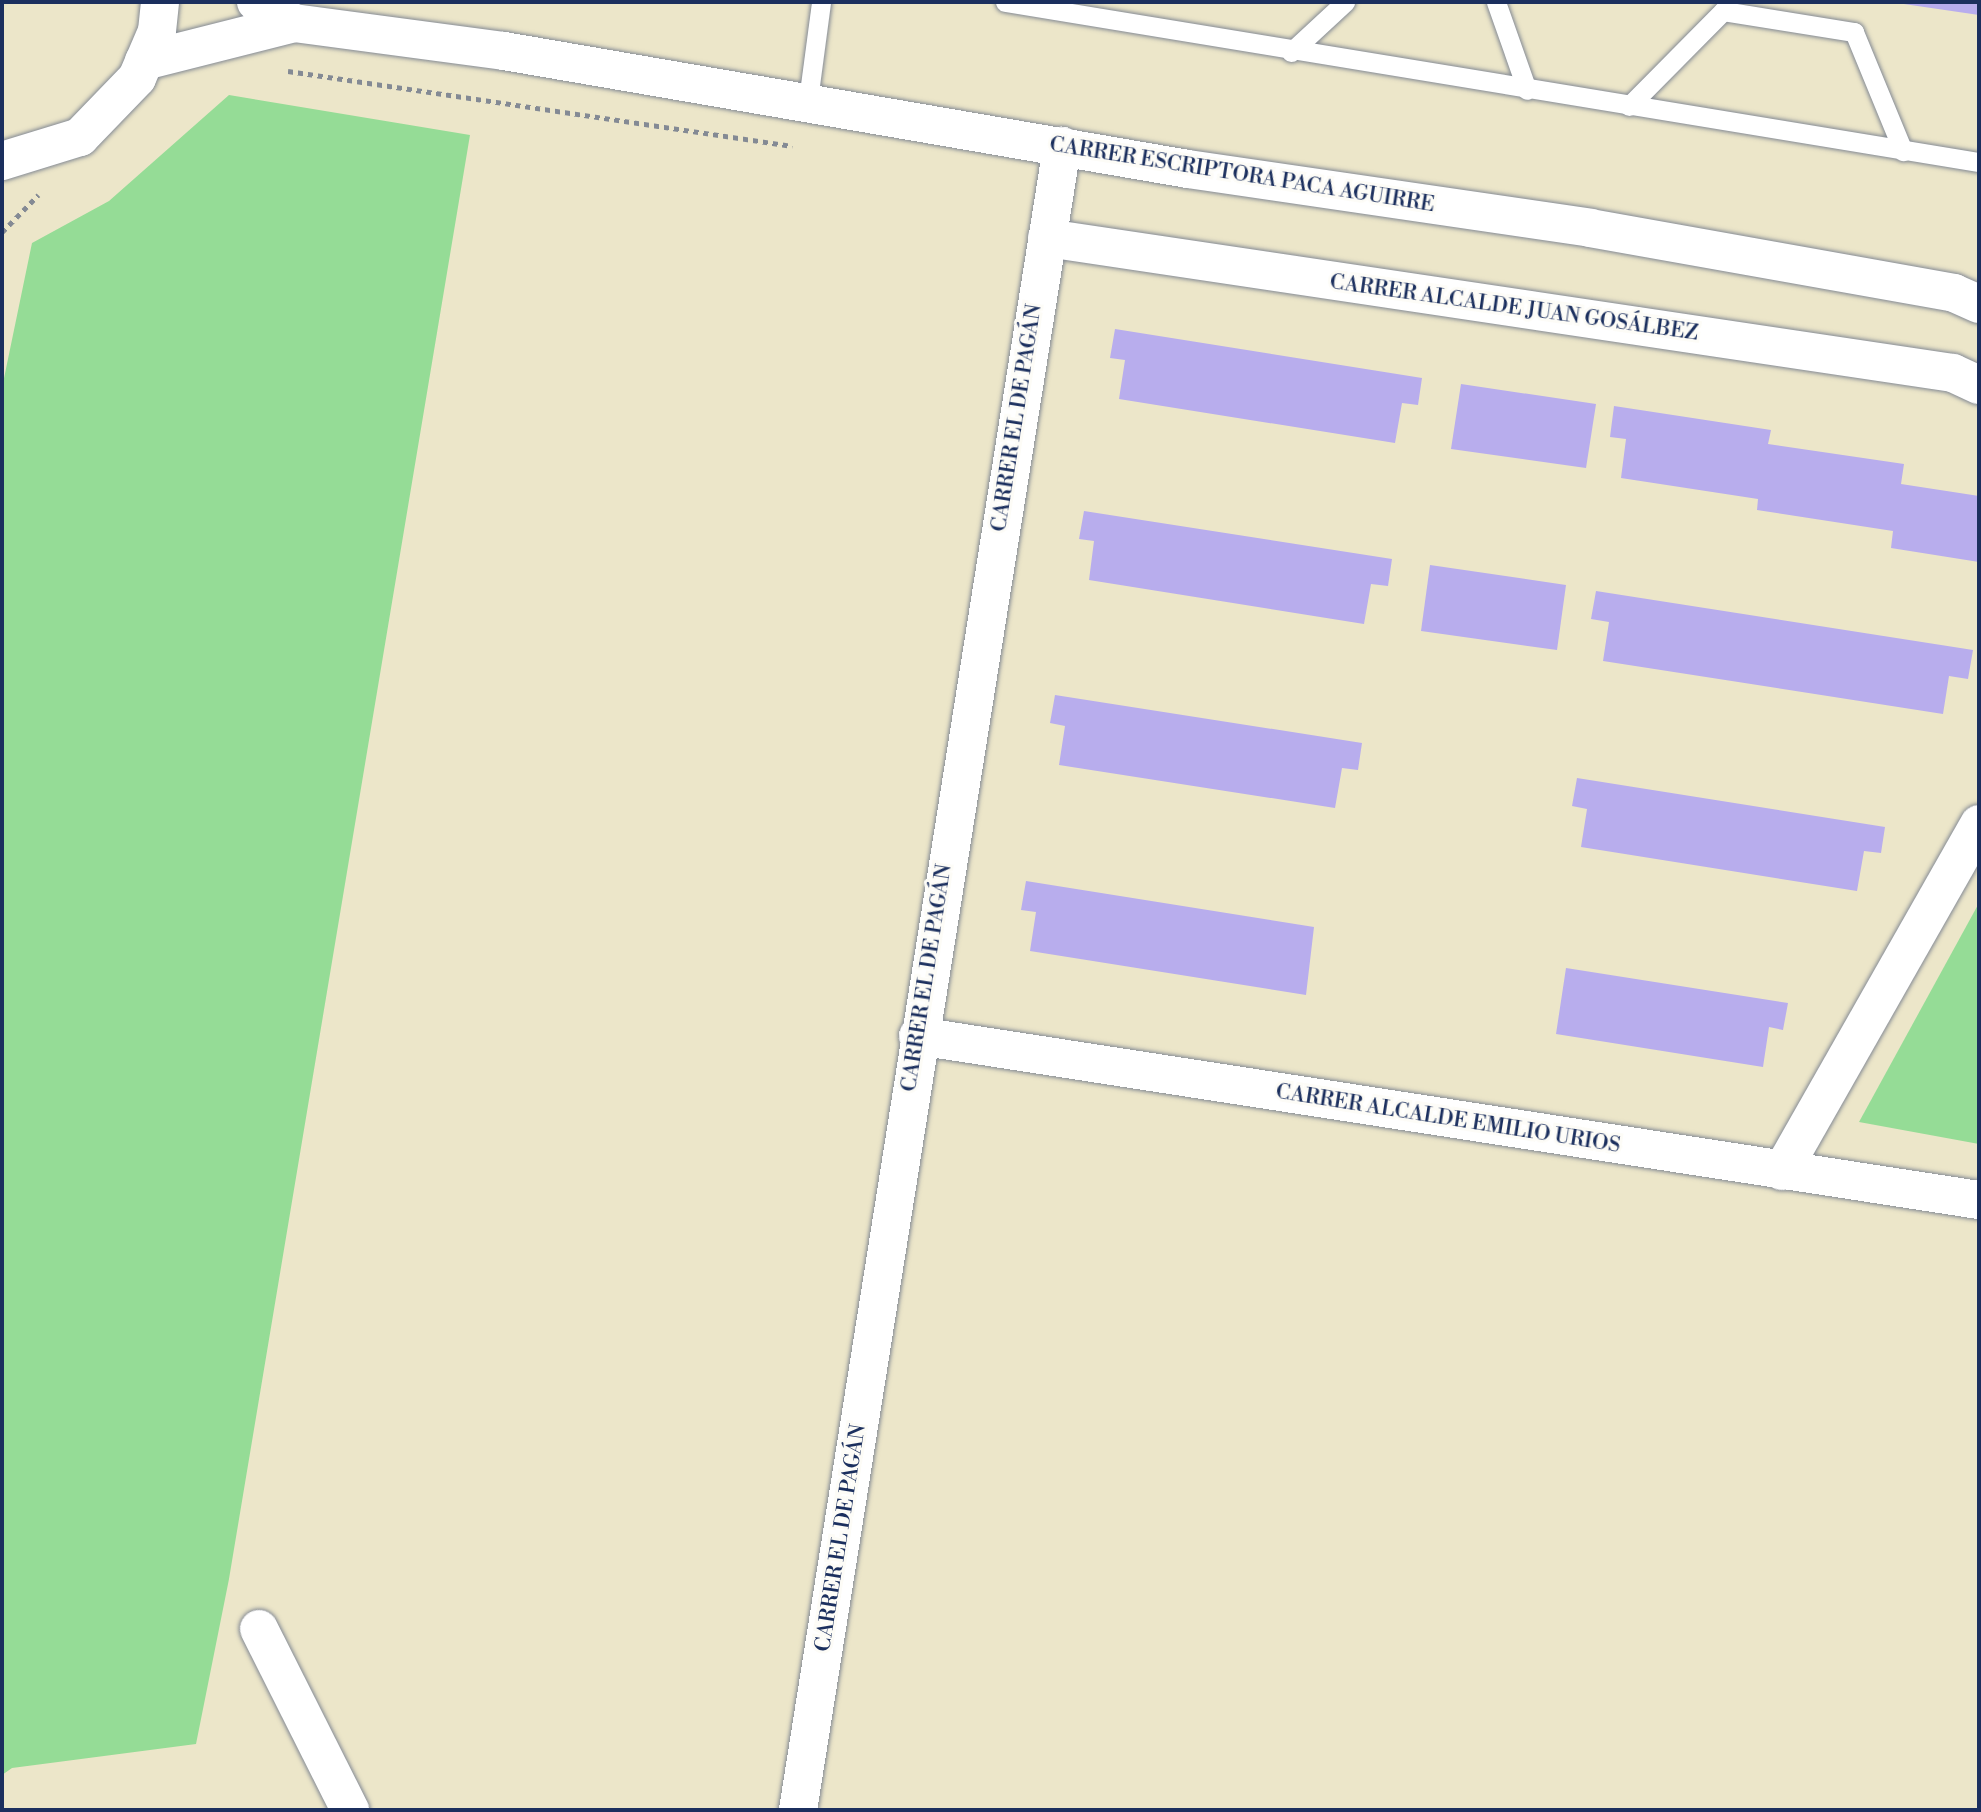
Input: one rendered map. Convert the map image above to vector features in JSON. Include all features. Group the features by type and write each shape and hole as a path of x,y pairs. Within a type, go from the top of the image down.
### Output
{"street":[{"path":"2,161 80,136 137,78 157,31 160,2"},
{"path":"256,2 294,23"},
{"path":"144,61 294,23"},
{"name":"CARRER ESCRIPTORA PACA AGUIRRE","path":"294,23 504,51 808,100 1062,146 1604,230 1954,293 1979,304"},
{"name":"CARRER EL DE PAGÁN","path":"798,1810 918,1036 1062,146"},
{"name":"CARRER ALCALDE JUAN GOSÁLBEZ","path":"1047,238 1953,373 1979,385"},
{"path":"1782,1171 1979,824"},
{"name":"CARRER ALCALDE EMILIO URIOS","path":"918,1036 1979,1200"},
{"path":"260,1629 350,1810"}],"lane":[{"path":"808,100 821,2"},
{"path":"1005,2 1291,52 1979,162"},
{"path":"1291,52 1345,2"},
{"path":"1496,2 1527,90"},
{"path":"1629,106 1723,11 1854,32 1903,151"}],"green space":[{"path":"229,95 470,135 229,1579 196,1744 12,1768 2,1775 2,388 32,243 109,201"},
{"path":"1979,903 1979,1144 1859,1122"}],"building":[{"path":"1897,2 1979,2 1979,15 1897,3"},
{"path":"1115,329 1422,378 1418,405 1402,403 1395,443 1119,399 1125,360 1110,358"},
{"path":"1461,384 1596,404 1586,468 1451,449"},
{"path":"1614,406 1771,430 1768,444 1904,464 1901,484 1979,496 1979,562 1891,548 1893,531 1757,510 1758,499 1621,478 1626,439 1610,437"},
{"path":"1084,511 1392,559 1388,586 1371,584 1364,624 1089,580 1094,541 1079,539"},
{"path":"1430,565 1566,585 1557,650 1421,631"},
{"path":"1596,591 1973,650 1968,679 1949,676 1943,714 1603,661 1609,622 1591,619"},
{"path":"1055,695 1362,743 1358,770 1342,768 1335,808 1059,765 1065,726 1050,723"},
{"path":"1577,778 1885,827 1881,853 1864,851 1857,891 1581,847 1587,809 1572,806"},
{"path":"1026,881 1314,927 1306,995 1030,951 1036,912 1021,910"},
{"path":"1566,968 1788,1003 1783,1030 1769,1027 1763,1067 1556,1034"}]}
